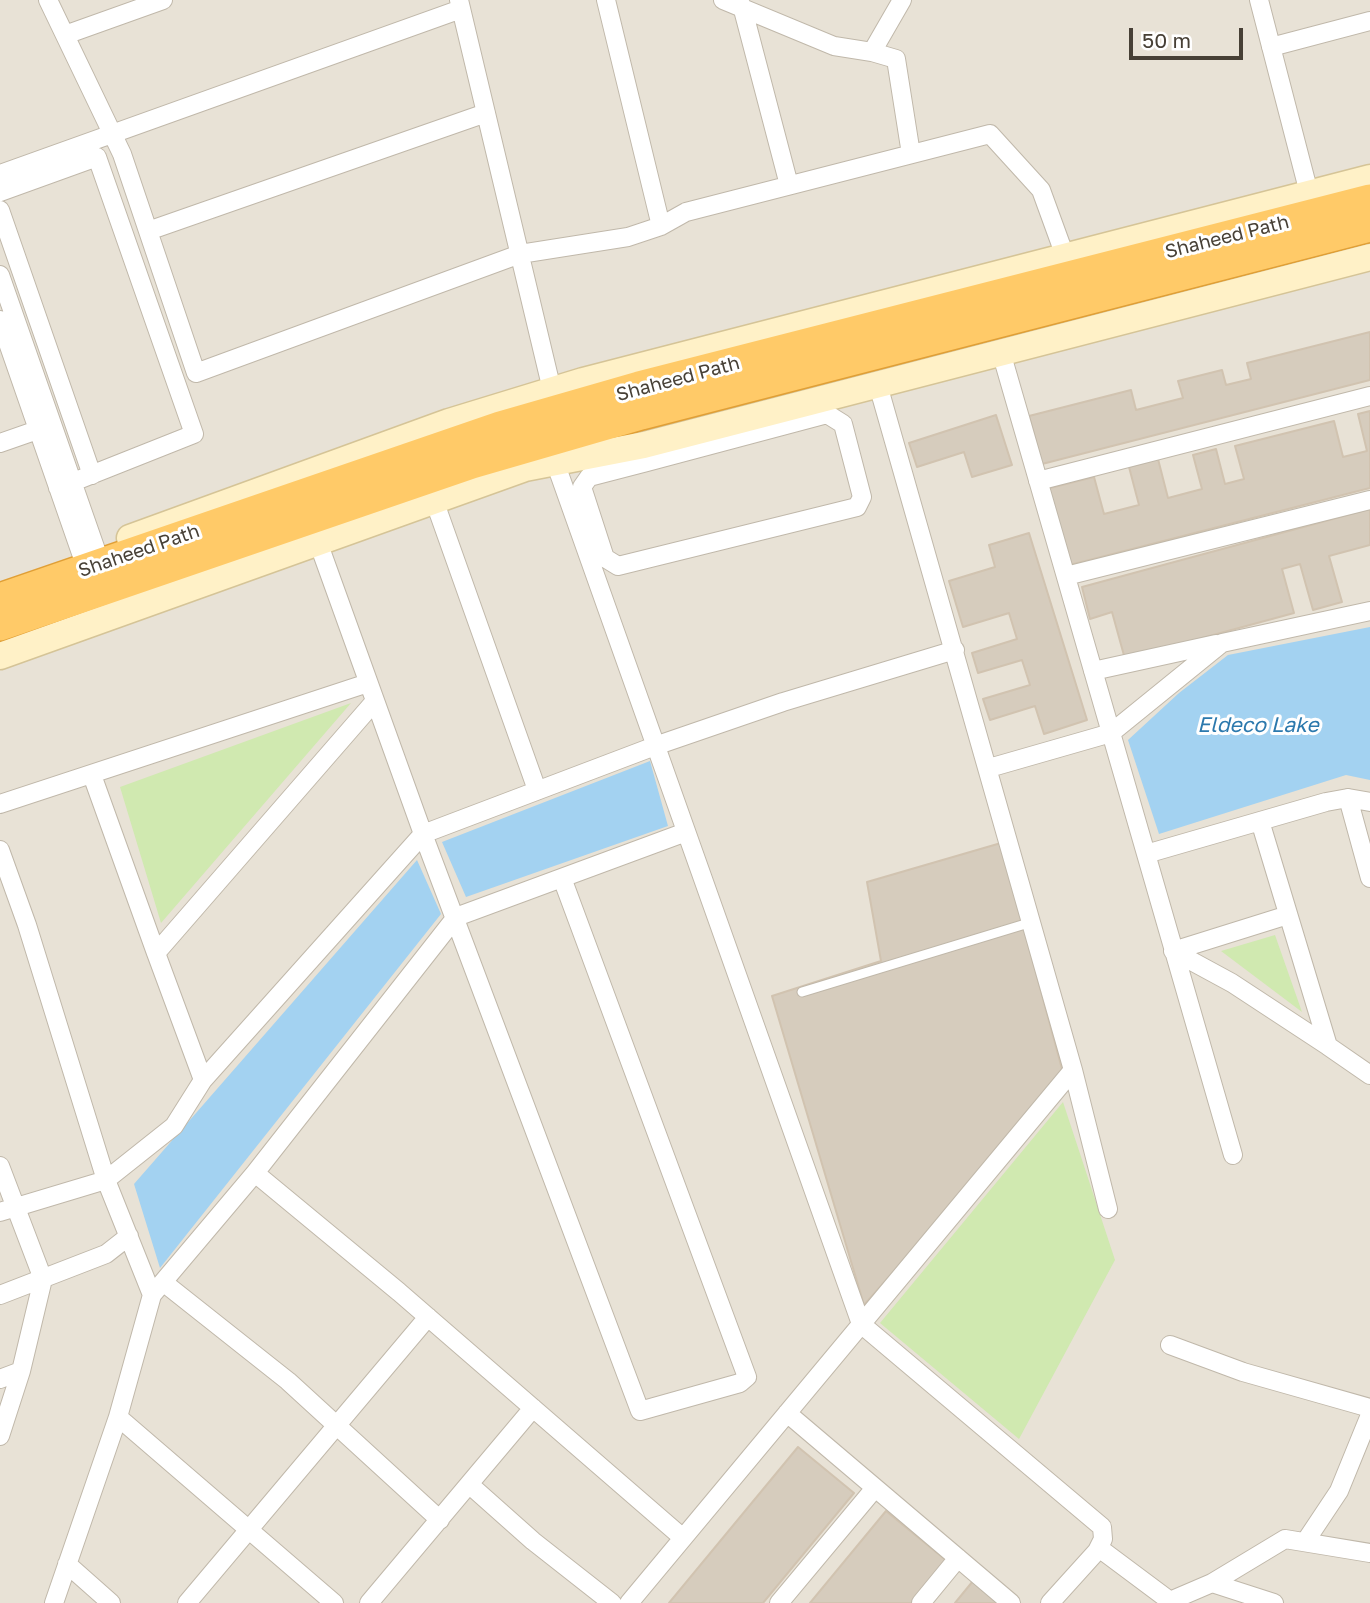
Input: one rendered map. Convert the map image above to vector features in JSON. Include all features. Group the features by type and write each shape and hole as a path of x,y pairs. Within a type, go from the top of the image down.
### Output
{"highway":[{"name":"Shaheed Path","path":"0,600 500,428 639,388 1370,201"},
{"name":"Shaheed Path","path":"0,624 472,462 615,420 1370,225"}],"street":[{"path":"48,0 113,134 196,373 520,254 628,237 662,226 686,212 990,134 1041,190 1065,256"},
{"path":"65,35 163,0"},
{"path":"606,0 662,226"},
{"path":"723,0 834,46 872,52 896,60 911,155"},
{"path":"872,52 901,0"},
{"path":"1259,0 1309,193"},
{"path":"0,174 460,4 552,390"},
{"path":"742,6 789,186"},
{"path":"1271,47 1370,21"},
{"path":"148,231 486,113"},
{"path":"0,192 97,157 194,434 66,486"},
{"path":"0,585 449,422 552,390 1370,178"},
{"path":"0,210 92,475"},
{"path":"0,656 525,468 555,462 641,454 751,426 878,385 1370,257"},
{"path":"0,275 45,427 89,553"},
{"path":"0,320 45,427"},
{"path":"1002,352 1233,1155"},
{"path":"878,385 1032,922 1108,1209"},
{"path":"1038,481 1370,396"},
{"path":"641,454 589,477 582,487 605,558 618,566 857,507 862,497 843,424 827,414 751,426"},
{"path":"0,443 45,427"},
{"path":"555,462 862,1324 1102,1527 1100,1548 1050,1603"},
{"path":"435,500 537,790"},
{"path":"1066,576 1370,500"},
{"path":"318,542 422,834 456,917 640,1411 740,1383 747,1377 562,878"},
{"path":"1093,671 1370,611"},
{"path":"989,768 1111,733 1222,643"},
{"path":"8,1209 106,1180 174,1126 203,1080 422,834 655,746 783,702 955,650"},
{"path":"0,804 368,683"},
{"path":"156,953 375,701"},
{"path":"92,775 203,1080"},
{"path":"1146,854 1348,798 1370,802"},
{"path":"1348,798 1370,878"},
{"path":"1260,821 1328,1046"},
{"path":"54,1603 118,1416 158,1288 255,1172 456,917 686,832"},
{"path":"0,850 27,925 106,1180 129,1236 158,1288 288,1381 440,1520"},
{"path":"1173,951 1288,915"},
{"path":"1173,951 1232,983 1370,1075"},
{"path":"629,1603 1073,1070"},
{"path":"0,1166 8,1209 43,1279 21,1371 0,1436"},
{"path":"255,1172 428,1317 683,1538"},
{"path":"0,1295 106,1254 129,1236"},
{"path":"187,1603 428,1317"},
{"path":"1170,1345 1243,1372 1370,1408"},
{"path":"0,1379 21,1371"},
{"path":"369,1603 533,1408"},
{"path":"787,1413 1011,1603"},
{"path":"1305,1542 1339,1491 1370,1415"},
{"path":"118,1416 334,1603"},
{"path":"470,1485 533,1541 612,1603"},
{"path":"779,1603 875,1488"},
{"path":"1100,1548 1170,1601 1212,1583 1285,1539 1370,1553"},
{"path":"921,1603 958,1558"},
{"path":"67,1564 111,1603"},
{"path":"1212,1583 1225,1593 1227,1603"},
{"path":"1212,1583 1274,1603"}],"lane":[{"path":"802,992 1032,922"}],"shaded area":[{"path":"0,0 1370,0 1370,1603 0,1603"}],"green space":[{"path":"351,703 161,923 120,787"},
{"path":"1275,935 1302,1012 1221,951"},
{"path":"1063,1102 1115,1260 1019,1439 880,1323"}],"water":[{"name":"Eldeco Lake","path":"1370,627 1370,780 1346,775 1159,834 1128,740 1179,693 1228,655"},
{"path":"650,761 668,826 466,897 442,842"},
{"path":"417,860 441,914 160,1268 134,1184"}],"building":[{"path":"1370,332 1370,380 1042,464 1029,416 1131,390 1136,410 1183,398 1178,381 1222,370 1226,385 1251,379 1247,363"},
{"path":"1370,411 1370,488 1066,566 1046,489 1094,477 1104,514 1139,505 1129,467 1158,459 1168,498 1202,489 1193,455 1216,449 1225,484 1244,479 1235,446 1334,421 1343,457 1367,451 1358,414"},
{"path":"996,415 1012,465 972,477 964,452 917,467 909,443"},
{"path":"1370,509 1370,545 1329,556 1342,602 1313,610 1300,564 1282,569 1294,613 1125,659 1112,612 1090,619 1082,587"},
{"path":"1029,533 1087,720 1044,734 1035,706 990,720 983,699 1030,685 1022,660 978,673 972,653 1017,639 1009,613 963,627 949,581 995,567 989,545"},
{"path":"1001,843 1065,1080 864,1305 772,996 881,961 867,882"},
{"path":"798,1447 854,1493 763,1603 669,1603"},
{"path":"886,1511 947,1561 912,1603 810,1603"},
{"path":"973,1581 1000,1603 955,1603"}]}
